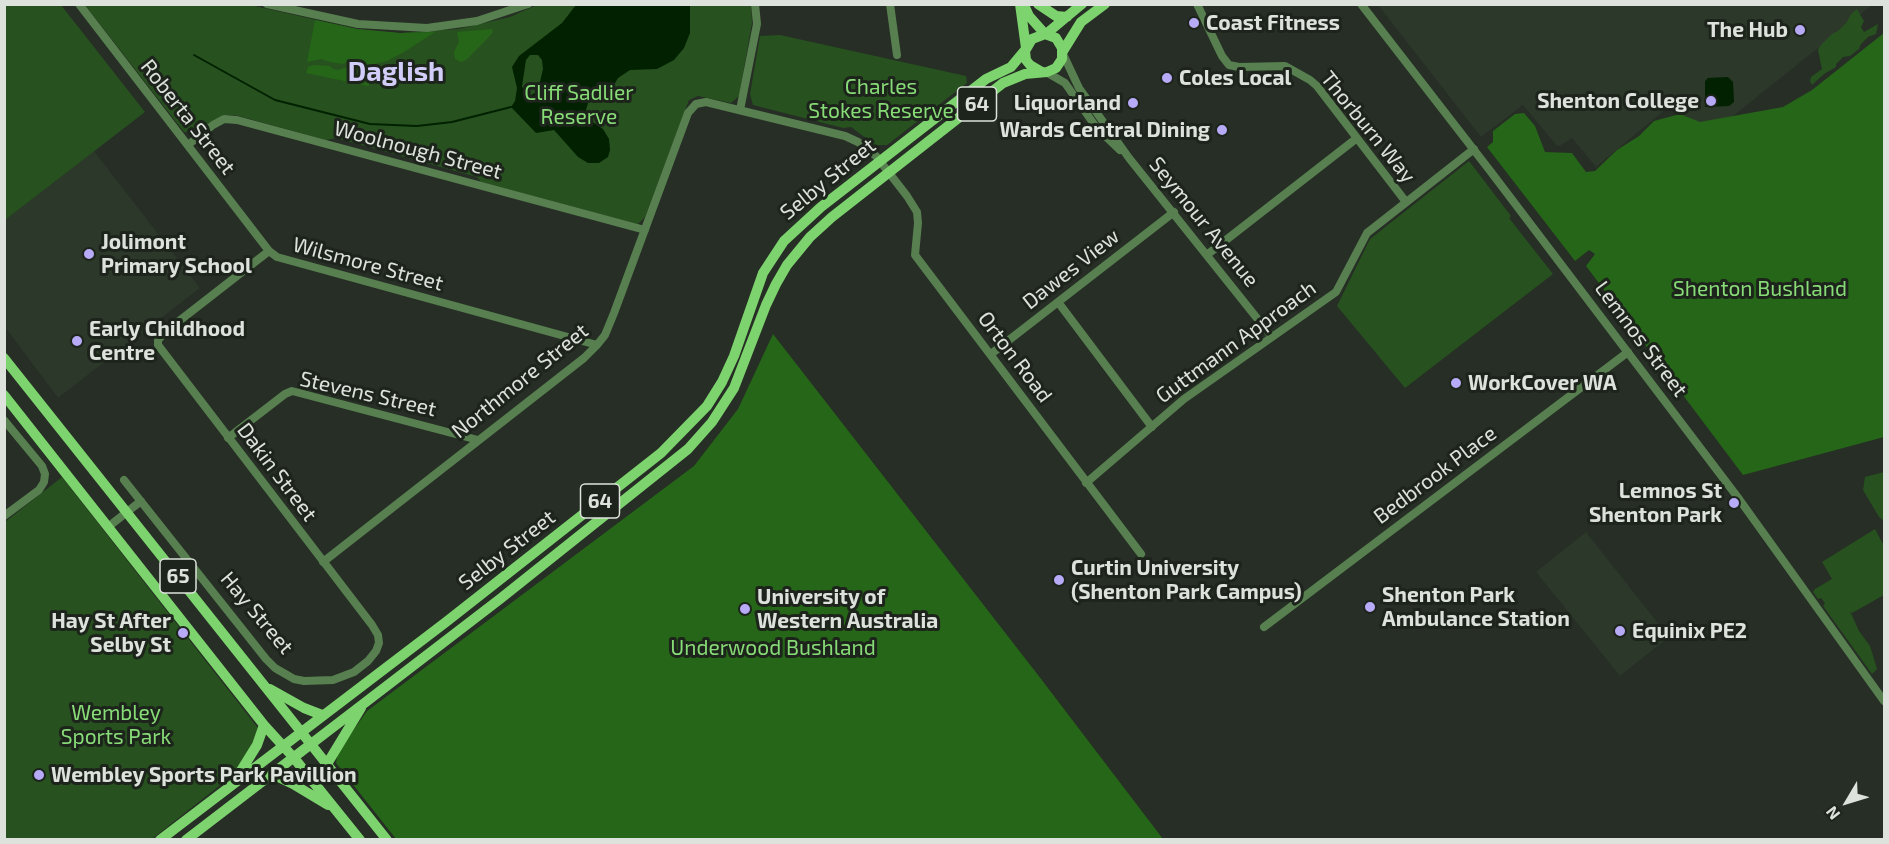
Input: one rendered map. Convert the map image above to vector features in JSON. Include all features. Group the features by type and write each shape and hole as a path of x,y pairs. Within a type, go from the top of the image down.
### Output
{"main road":[{"path":"1022,4 1045,34 1056,38 1063,52"},
{"path":"1022,4 1028,63 1033,69 1044,72 1058,66 1063,52 1081,22 1106,4"},
{"path":"1038,4 1056,16 1068,17"},
{"path":"1045,34 1082,4"},
{"name":"64","path":"1026,49 1033,37 1045,34"},
{"name":"Selby Street","path":"160,840 283,744 428,636 661,453 707,406 722,382 734,356 763,273 784,241 821,207 986,79 1011,67 1026,49"},
{"name":"Selby Street","path":"186,840 564,548 688,449 712,422 734,388 766,305 776,284 798,251 832,217 1003,83 1025,74 1044,72"},
{"path":"784,241 798,251"},
{"name":"Hay Street","path":"4,357 301,731"},
{"name":"65","path":"4,395 264,725 283,744 360,840"},
{"path":"555,537 564,548"},
{"path":"428,636 436,647"},
{"path":"265,685 304,708 322,715"},
{"path":"327,764 364,703"},
{"path":"234,782 257,745 264,725"},
{"name":"65","path":"301,731 387,840"},
{"path":"272,774 301,788 338,812"}],"street":[{"name":"Roberta Street","path":"79,4 269,251"},
{"path":"267,4 358,24 428,28 477,21 528,4"},
{"path":"741,110 757,24 755,4"},
{"path":"890,4 897,55"},
{"name":"Thorburn Way","path":"1197,4 1222,56 1229,65 1239,67 1286,66 1310,80 1406,202"},
{"name":"Lemnos Street","path":"1361,4 1629,352 1739,499 1884,701"},
{"name":"Seymour Avenue","path":"1063,52 1077,84 1129,158 1272,336"},
{"name":"Seymour Avenue","path":"1044,72 1065,83 1096,127 1129,158"},
{"name":"Orton Road","path":"692,107 700,102 706,102 845,136 864,146 880,161 916,212 918,223 915,255 1141,555"},
{"name":"Northmore Street","path":"323,562 584,358 597,345 614,313 692,107"},
{"name":"Woolnough Street","path":"188,145 224,119 237,120 645,230"},
{"path":"1208,254 1357,138"},
{"name":"Guttmann Approach","path":"1086,483 1184,399 1338,290 1367,233 1474,149"},
{"name":"Dawes View","path":"991,354 1174,212"},
{"name":"Wilsmore Street","path":"158,340 165,332 269,251 285,261 597,345"},
{"path":"1058,302 1152,427"},
{"name":"Dakin Street","path":"158,340 161,352 372,626"},
{"name":"Bedbrook Place","path":"1264,627 1629,352"},
{"name":"Stevens Street","path":"228,438 292,391 478,440"},
{"path":"4,420 42,466 45,474 44,482 39,490 4,516"},
{"name":"Hay Street","path":"124,480 266,659 284,674 304,681 318,682 333,680 354,672 376,651 379,643 378,635 372,626"},
{"path":"108,527 141,501"}],"shaded area":[{"path":"576,5 690,5 690,33 684,48 674,60 657,69 630,70 618,78 605,100 596,99 588,103 586,110 588,119 603,129 609,139 608,157 599,163 588,163 578,157 554,130 536,133 511,107 515,101 517,88 512,67 519,56 562,23","holes":["530,55 538,55 542,60 543,69 539,86 535,93 529,96 525,94 522,86 526,60"]},
{"path":"1378,5 1872,5 1703,140 1673,103 1596,167 1572,138 1558,147 1523,105 1481,137"},
{"path":"1728,77 1733,82 1734,102 1729,106 1705,107 1705,81 1708,78"},
{"name":"Jolimont Primary School","path":"94,151 200,288 58,398 5,327 5,220"},
{"path":"1586,532 1669,637 1620,676 1536,572"}],"green space":[{"path":"5,4 61,5 145,112 5,220"},
{"name":"Cliff Sadlier Reserve","path":"539,4 751,5 752,23 739,96 731,103 698,96 689,100 645,217 637,224 481,182 477,177 336,138 326,140 235,115 224,115 193,133 184,132 85,5 250,5 357,29 400,33 458,29 510,17"},
{"path":"1857,9 1864,21 1861,27 1864,32 1878,24 1876,34 1868,37 1859,49 1850,56 1843,57 1836,67 1812,85 1811,77 1822,69 1818,50 1820,46 1847,22"},
{"path":"315,20 357,29 400,33 435,32 387,61 371,65 357,65 348,62 342,64 321,59 307,62"},
{"path":"492,29 493,32 466,60 461,62 455,59 454,52 459,42 457,32"},
{"name":"Shenton Bushland","path":"1884,33 1884,437 1743,475 1586,266 1595,254 1589,250 1575,261 1487,147 1493,142 1493,131 1515,114 1524,113 1535,126 1545,152 1572,153 1586,172 1595,171 1654,121 1680,114 1700,122 1783,107 1812,90"},
{"name":"Charles Stokes Reserve","path":"780,35 966,76 967,83 887,145 875,145 851,127 843,128 753,105 750,94 760,36"},
{"path":"330,66 339,70 344,68 373,70 376,74 368,86 306,73 308,67"},
{"path":"1469,161 1511,216 1509,218 1553,274 1405,388 1337,306 1370,239"},
{"name":"Underwood Bushland","path":"773,334 1163,839 396,839 336,763 338,752 367,711 694,466 738,409"},
{"path":"1884,472 1884,521 1879,517 1863,490 1865,477"},
{"name":"Wembley Sports Park","path":"62,477 258,728 238,771 152,839 5,840 5,522"},
{"path":"1875,529 1884,546 1884,595 1852,613 1850,611 1859,631 1870,646 1877,669 1872,674 1823,606 1825,603 1813,592 1832,579 1822,562"}],"waterway":[{"path":"194,55 275,100 370,124 417,126 452,122 511,107"}],"place":[{"name":"Coast Fitness","path":"1194,23"},
{"name":"The Hub","path":"1800,30"},
{"name":"Coles Local","path":"1167,78"},
{"name":"Shenton College","path":"1711,101"},
{"name":"Liquorland","path":"1133,103"},
{"name":"Wards Central Dining","path":"1222,130"},
{"name":"Jolimont Primary School","path":"89,254"},
{"name":"Early Childhood Centre","path":"77,341"},
{"name":"WorkCover WA","path":"1456,383"},
{"name":"Lemnos St Shenton Park","path":"1734,503"},
{"name":"Curtin University (Shenton Park Campus)","path":"1059,580"},
{"name":"Shenton Park Ambulance Station","path":"1370,607"},
{"name":"University of Western Australia","path":"745,609"},
{"name":"Equinix PE2","path":"1620,631"},
{"name":"Hay St After Selby St","path":"183,633"},
{"name":"Wembley Sports Park Pavillion","path":"39,775"}],"district":[{"name":"Daglish","path":"396,72"}]}
